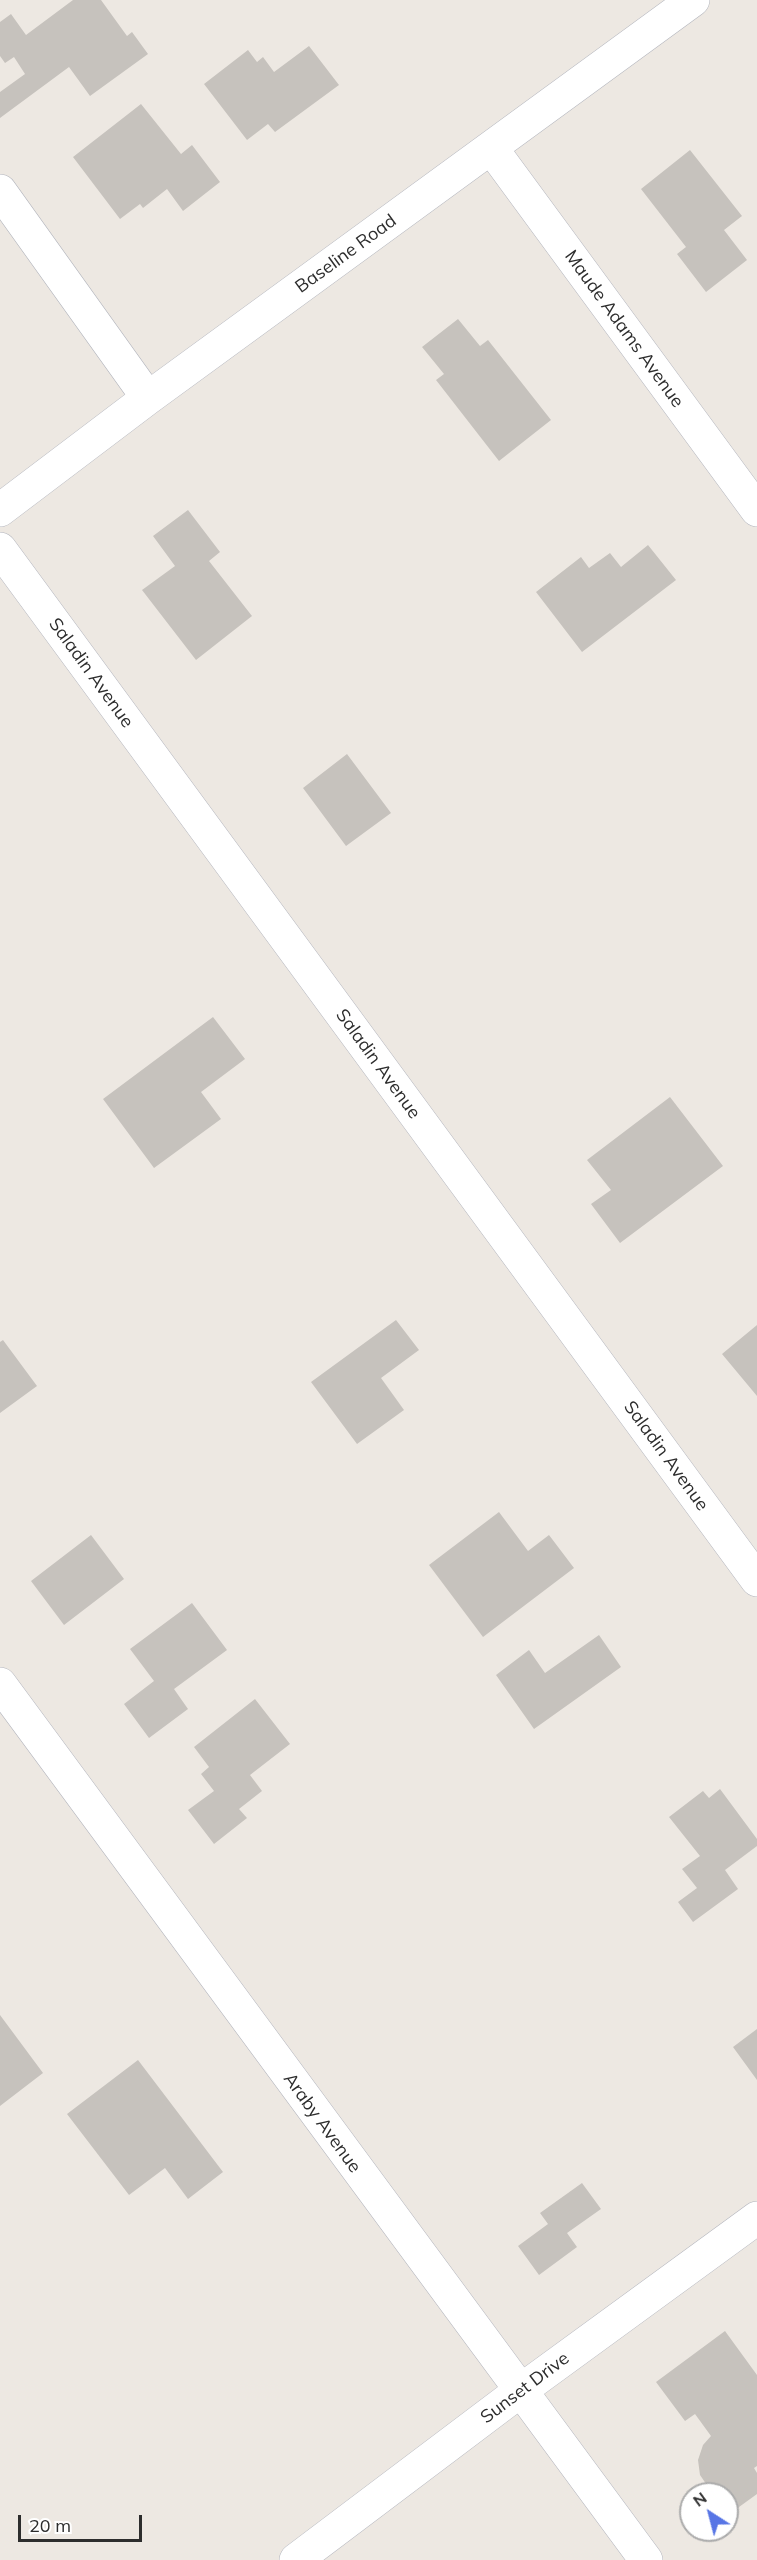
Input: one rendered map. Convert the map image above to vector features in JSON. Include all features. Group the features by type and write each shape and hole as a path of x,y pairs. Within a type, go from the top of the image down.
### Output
{"street":[{"name":"Baseline Road","path":"0,510 148,398 693,0"},
{"name":"Maude Adams Avenue","path":"492,149 757,510"},
{"path":"0,191 148,398"},
{"name":"Saladin Avenue","path":"0,549 757,1580"},
{"name":"Araby Avenue","path":"0,1684 646,2560"},
{"name":"Sunset Drive","path":"296,2560 520,2391 757,2218"}],"building":[{"path":"73,0 101,0 127,36 132,32 148,54 90,96 69,67 0,118 0,92 25,74 14,57 5,63 0,56 0,22 11,14 26,35"},
{"path":"309,46 339,85 275,132 268,124 247,140 204,84 248,50 257,62 263,57 274,72"},
{"path":"141,104 181,154 192,145 220,182 183,211 167,189 143,208 140,204 120,219 73,157"},
{"path":"690,150 742,216 724,230 747,260 706,292 677,254 686,247 641,189"},
{"path":"458,319 480,346 488,340 551,420 499,461 436,380 444,374 422,347"},
{"path":"188,510 220,552 209,561 252,616 196,660 142,590 175,566 153,536"},
{"path":"648,545 676,580 582,652 536,592 581,557 589,568 610,553 621,567"},
{"path":"347,754 391,813 346,846 303,788"},
{"path":"213,1017 245,1059 201,1092 221,1119 154,1168 103,1099"},
{"path":"670,1097 723,1166 620,1243 591,1204 611,1190 587,1160"},
{"path":"396,1320 419,1350 381,1378 404,1410 357,1444 311,1382"},
{"path":"757,1325 757,1396 722,1354"},
{"path":"3,1340 37,1386 0,1413 0,1342"},
{"path":"499,1512 528,1551 549,1535 574,1568 483,1637 429,1565"},
{"path":"91,1535 124,1579 64,1625 31,1581"},
{"path":"192,1603 227,1650 174,1689 188,1709 149,1738 124,1704 154,1681 130,1649"},
{"path":"599,1635 621,1667 534,1729 496,1675 529,1650 545,1673"},
{"path":"255,1699 290,1744 250,1775 262,1791 239,1809 247,1818 214,1844 188,1810 214,1791 201,1774 209,1767 194,1747"},
{"path":"720,1789 757,1839 757,1846 725,1870 738,1889 693,1922 678,1902 697,1888 682,1869 700,1856 669,1817 703,1791 709,1798"},
{"path":"0,2015 43,2073 0,2106"},
{"path":"757,2029 757,2080 733,2047"},
{"path":"138,2060 223,2172 188,2199 165,2168 129,2195 67,2114"},
{"path":"582,2183 601,2209 567,2233 577,2247 539,2275 518,2246 548,2224 540,2213"},
{"path":"725,2331 757,2375 757,2466 754,2468 757,2473 757,2494 739,2507 739,2482 705,2482 700,2475 698,2460 703,2445 711,2436 695,2414 685,2421 656,2382"}]}
